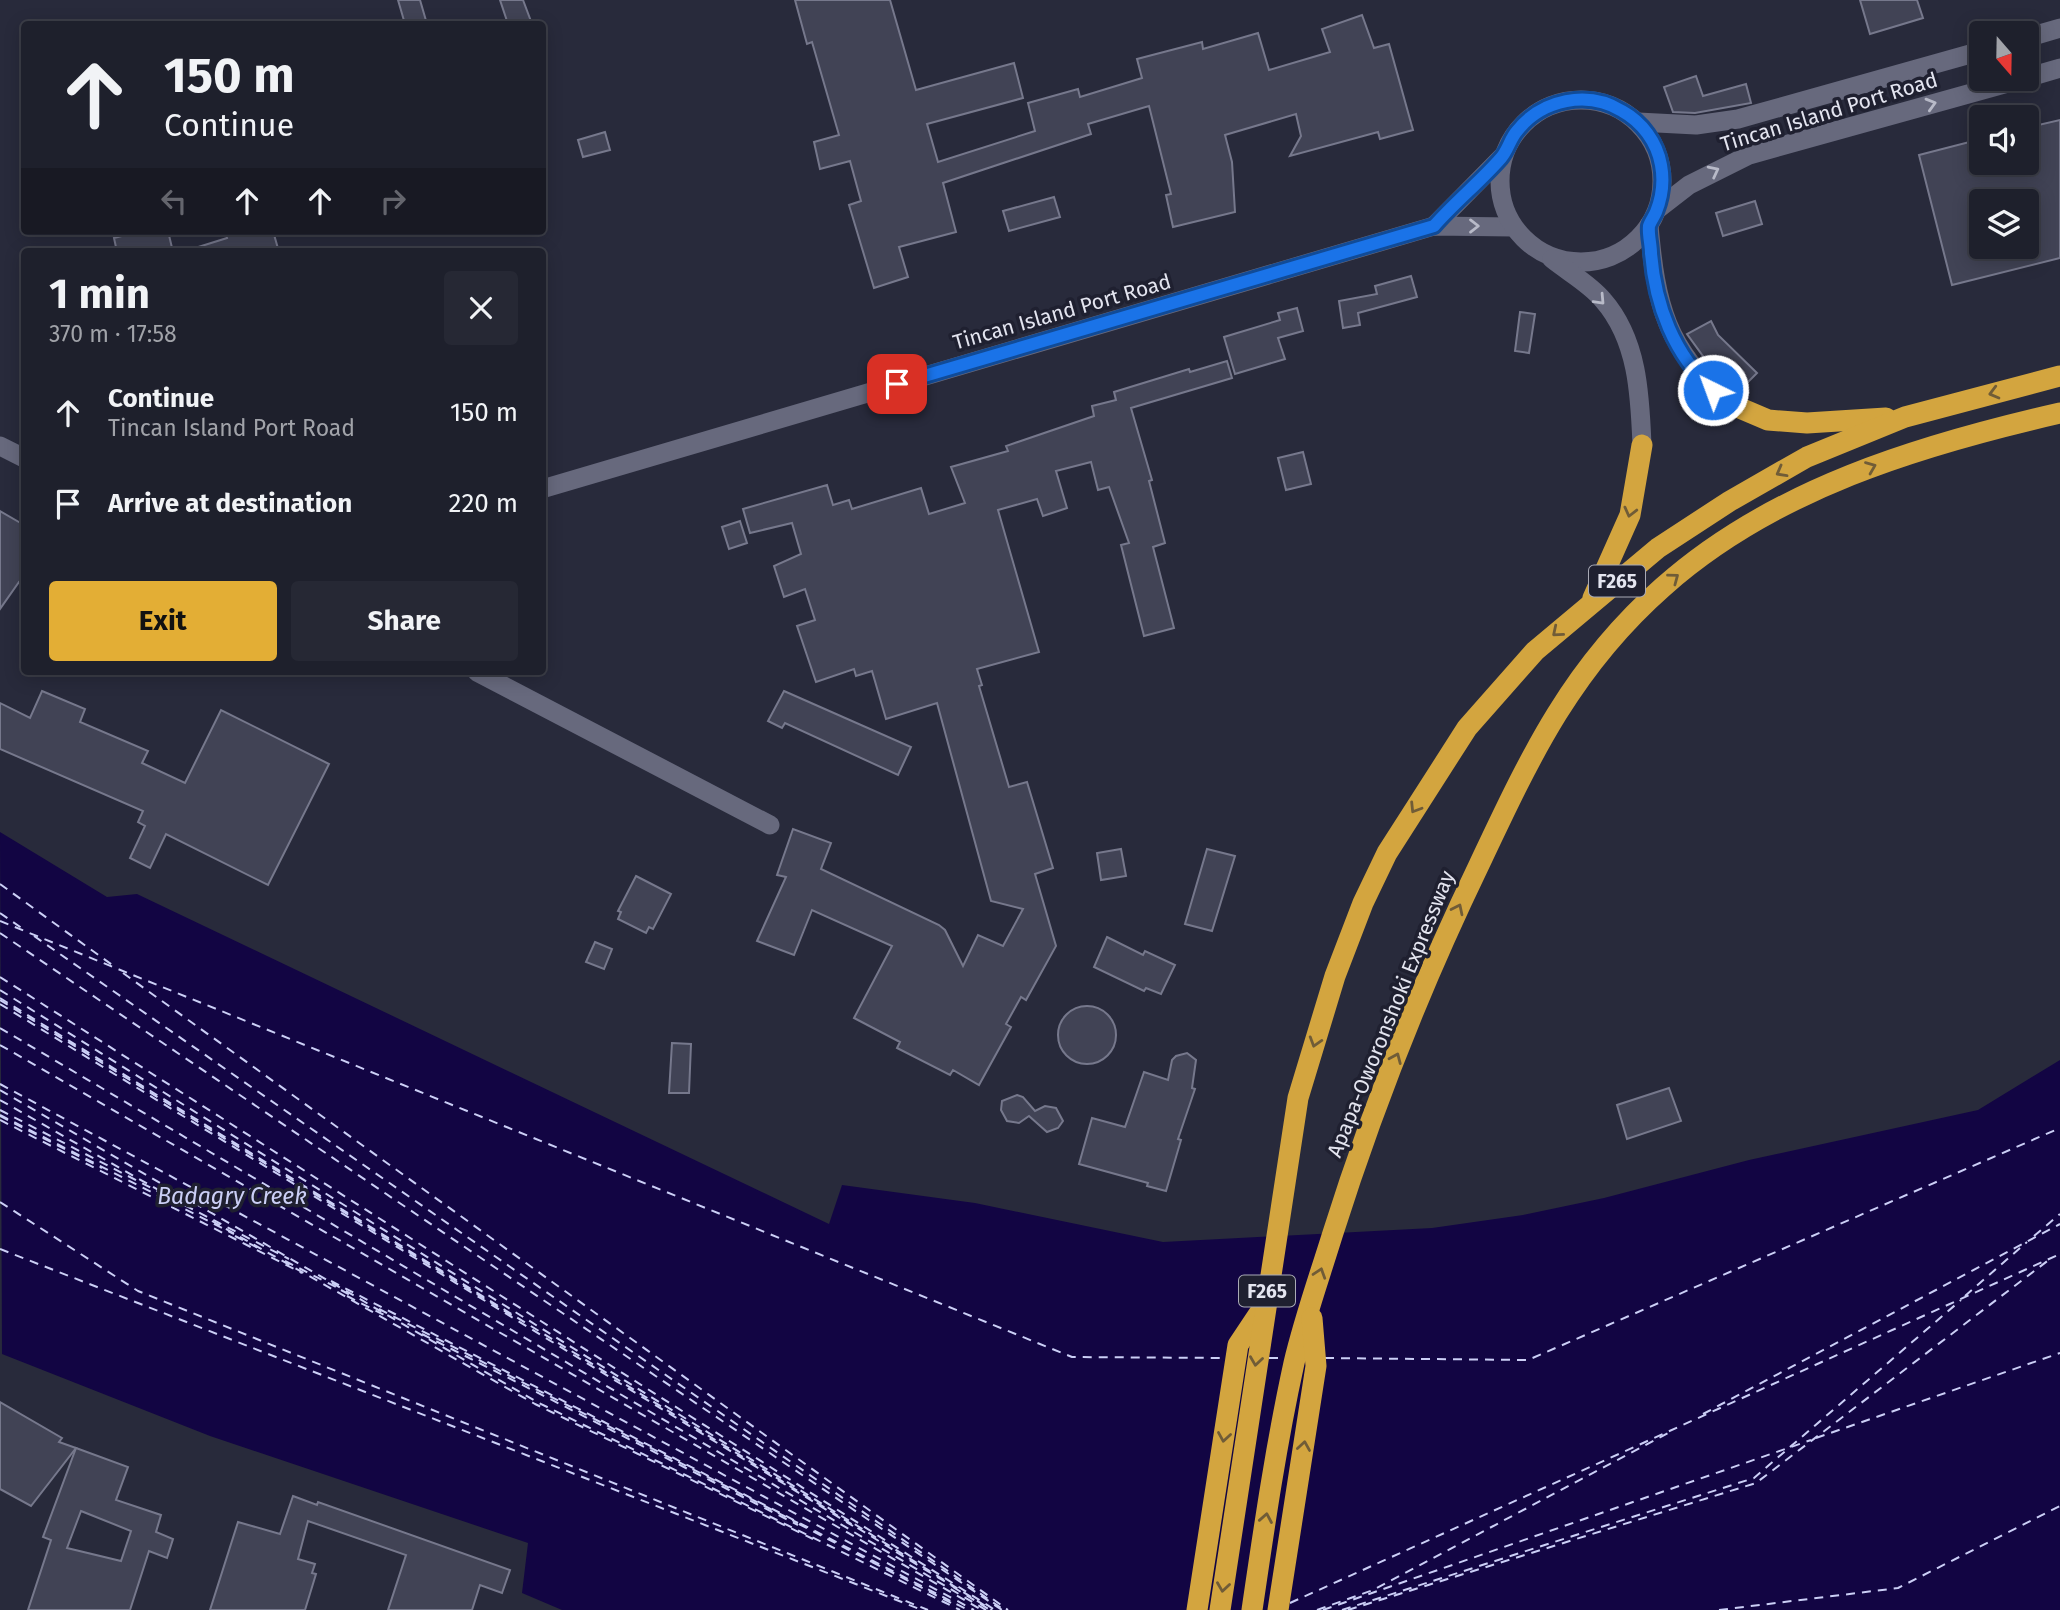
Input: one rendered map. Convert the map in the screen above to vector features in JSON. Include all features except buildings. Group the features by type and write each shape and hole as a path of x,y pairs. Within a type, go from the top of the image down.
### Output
{"highway":[{"name":"F265","path":"1220,1610 1298,1098 1335,976 1363,903 1387,853 1467,728 1535,651 1658,548 1730,501 1807,457 1905,417 2060,376"},
{"path":"1728,403 1768,420 1807,423 1905,417"},
{"name":"Apapa-Oworonshoki Expressway","path":"1252,1610 1294,1362 1363,1140 1441,943 1544,730 1579,676 1603,647 1665,584 1709,552 1763,519 1832,483 1901,454 2060,413"},
{"path":"1590,604 1630,515 1642,445"},
{"path":"1197,1610 1238,1345 1265,1304"},
{"path":"1278,1610 1316,1366 1310,1304"}],"street":[{"path":"2039,34 2060,28"},
{"name":"Tincan Island Port Road","path":"1638,122 1696,125 1738,119 1969,54"},
{"name":"Tincan Island Port Road","path":"2039,74 2060,68"},
{"name":"Tincan Island Port Road","path":"1653,217 1689,185 1749,156 1978,91"},
{"path":"1434,226 1468,188 1503,156 1516,131 1537,112 1563,102 1602,102 1638,122 1652,141 1661,162 1663,178 1653,217 1659,304 1677,346 1698,376 1728,403"},
{"path":"1503,156 1500,192 1513,227 1529,244 1549,256 1603,300 1627,338 1637,373 1642,445"},
{"path":"1549,256 1564,261 1597,261 1626,249 1653,217"},
{"name":"Tincan Island Port Road","path":"546,488 1434,226 1513,227"},
{"path":"0,446 21,456"},
{"path":"483,675 771,825"}],"water":[{"name":"Badagry Creek","path":"0,832 107,897 137,894 829,1224 842,1185 975,1203 1163,1242 1432,1228 1523,1215 1604,1198 1749,1160 1978,1110 2060,1060 2060,1610 562,1610 522,1593 528,1543 210,1436 2,1354"}],"ferry route":[{"path":"0,884 115,967"},
{"path":"0,913 26,931"},
{"path":"0,921 1072,1357 1225,1358"},
{"path":"0,933 1002,1610"},
{"path":"34,936 1004,1610"},
{"path":"123,973 1008,1610"},
{"path":"0,977 995,1610"},
{"path":"0,990 992,1610"},
{"path":"0,998 895,1551"},
{"path":"0,1000 516,1318"},
{"path":"0,1004 853,1526"},
{"path":"0,1028 986,1610"},
{"path":"0,1045 982,1610"},
{"path":"0,1084 974,1610"},
{"path":"0,1090 537,1402 960,1610"},
{"path":"0,1100 162,1192"},
{"path":"0,1110 289,1259"},
{"path":"0,1115 234,1234"},
{"path":"0,1116 102,1168"},
{"path":"0,1120 302,1273"},
{"path":"1325,1358 1528,1360 2060,1128"},
{"path":"0,1202 138,1291 928,1610"},
{"path":"2034,1236 2060,1214"},
{"path":"212,1221 535,1404 813,1539"},
{"path":"1703,1414 2060,1224"},
{"path":"235,1236 258,1248"},
{"path":"1965,1296 2027,1242"},
{"path":"0,1249 922,1610"},
{"path":"1290,1603 2060,1254"},
{"path":"1348,1610 1756,1483 2050,1259"},
{"path":"285,1261 340,1289"},
{"path":"331,1281 968,1610"},
{"path":"341,1290 354,1297"},
{"path":"347,1296 386,1316"},
{"path":"1342,1610 1754,1478 1961,1300"},
{"path":"379,1309 798,1523"},
{"path":"422,1334 798,1525"},
{"path":"1816,1438 2060,1353"},
{"path":"1269,1358 1285,1358"},
{"path":"1317,1610 1373,1590 1670,1432"},
{"path":"1323,1610 1811,1440"},
{"path":"1719,1610 1898,1588 2060,1506"},
{"path":"799,1524 872,1562"},
{"path":"896,1552 954,1587"},
{"path":"872,1562 957,1606"},
{"path":"953,1587 990,1610"}],"route":[{"path":"897,384 1434,226 1468,188 1503,156 1516,131 1537,112 1563,102 1590,100 1615,106 1626,113 1638,122 1656,148 1661,162 1662,194 1658,209 1649,225 1652,267 1659,304 1677,346 1698,376 1713,390"}]}
